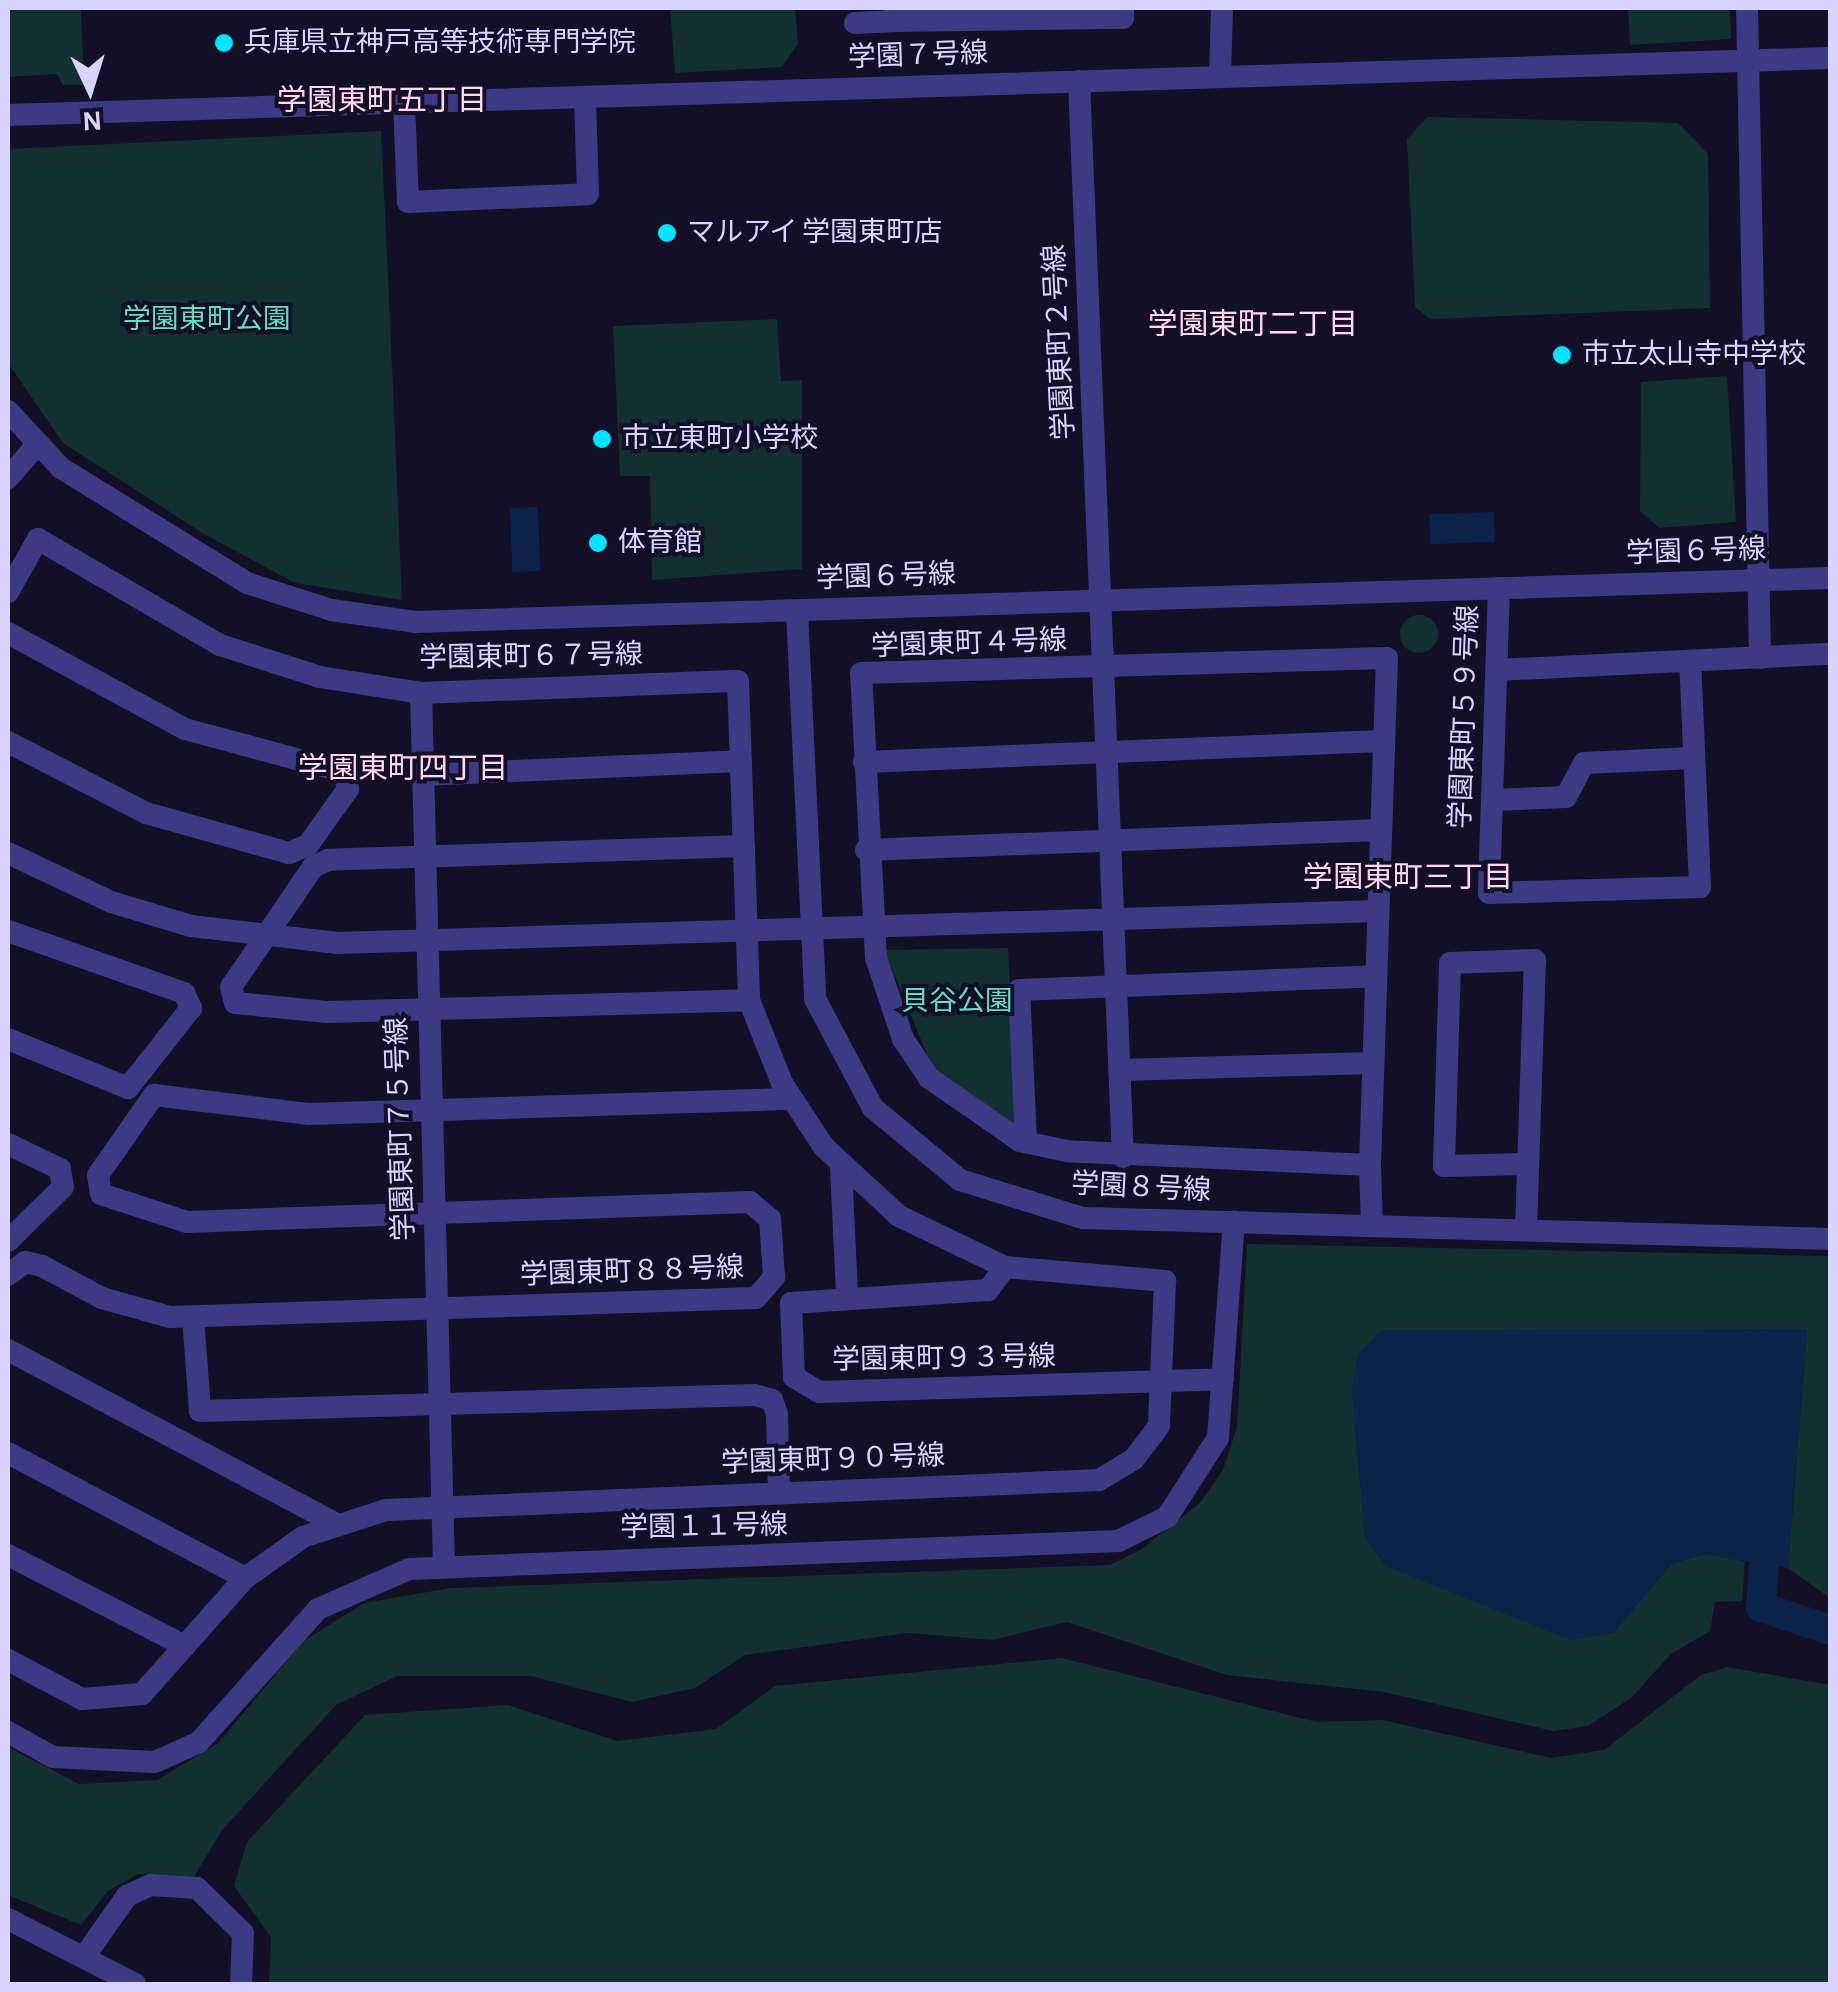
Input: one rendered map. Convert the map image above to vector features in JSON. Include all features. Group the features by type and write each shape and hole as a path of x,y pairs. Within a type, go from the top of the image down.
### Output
{"street":[{"path":"855,23 895,14 1048,13 1123,18 1123,8"},
{"path":"1220,76 1222,8"},
{"path":"1747,8 1760,658"},
{"name":"学園７号線","path":"8,115 1830,58"},
{"name":"学園東町２号線","path":"1079,81 1123,1156"},
{"path":"404,103 408,202 588,194 585,98"},
{"name":"学園６号線","path":"8,411 34,447 246,583 331,610 415,622 1830,578"},
{"path":"8,478 34,447"},
{"name":"学園東町６７号線","path":"8,592 38,540 220,646 320,677 421,692 738,682 749,1000"},
{"name":"学園東町５９号線","path":"1499,588 1489,893 1700,887 1690,662"},
{"name":"学園８号線","path":"796,611 807,929 816,999 836,1050 915,1150 1031,1209 1234,1222 1830,1239"},
{"path":"8,633 185,729 344,772 348,789 308,844 290,853 146,813 8,742"},
{"path":"1497,670 1830,654"},
{"name":"学園東町４号線","path":"1370,1165 1123,1156 1026,1142 929,1078 888,1002 871,928 861,672 1106,669 1387,658 1370,1165 1372,1226"},
{"name":"学園東町７５号線","path":"421,692 444,1563"},
{"path":"864,762 1383,741"},
{"path":"1492,800 1566,797 1584,763 1694,758"},
{"path":"422,775 740,761"},
{"path":"866,850 1110,837 1381,830"},
{"path":"744,846 424,858 312,867 230,986 235,1003 428,1010 749,1000 790,1100 842,1167 899,1216 1005,1267"},
{"path":"8,853 112,902 262,939 425,944 747,938 807,929 1112,923 1378,911"},
{"path":"8,930 184,992 191,1008 128,1088 8,1039"},
{"path":"1526,1230 1528,1164 1534,960 1450,963 1444,1166 1528,1164"},
{"path":"1026,1142 1020,990 1376,976"},
{"path":"1119,1070 1373,1063"},
{"name":"学園東町８８号線","path":"8,1275 25,1262 42,1266 138,1311 193,1316 756,1298 774,1278 770,1219 750,1202 187,1222 100,1194 98,1175 154,1095 213,1108 431,1111"},
{"path":"431,1111 790,1100"},
{"path":"8,1144 60,1169 63,1187 8,1241"},
{"path":"842,1167 847,1296"},
{"name":"学園１１号線","path":"8,1732 52,1756 155,1762 200,1742 318,1609 356,1586 444,1563 1118,1541 1167,1517 1199,1479 1218,1438 1234,1222"},
{"name":"学園東町９３号線","path":"1005,1267 988,1290 847,1296 791,1303 802,1388 1223,1380"},
{"name":"学園東町９０号線","path":"335,1523 443,1505 1099,1480 1147,1445 1165,1383 1165,1281 1005,1267"},
{"path":"193,1316 200,1412 755,1395 772,1400 776,1414 780,1492"},
{"path":"8,1350 335,1523"},
{"path":"8,1453 245,1578"},
{"path":"8,1660 82,1699 112,1702 142,1694 245,1578 335,1523"},
{"path":"8,1556 185,1646"},
{"path":"84,1958 126,1896 151,1885 197,1888 243,1934 241,1984"},
{"path":"8,1918 135,1984"}],"green space":[{"path":"8,8 81,8 84,85 63,85 57,74 8,77"},
{"path":"670,8 795,8 798,44 782,67 675,73"},
{"path":"1628,8 1730,8 1731,39 1630,45"},
{"path":"1427,117 1678,123 1708,154 1710,308 1430,319 1415,307 1407,139"},
{"name":"学園東町公園","path":"381,131 402,600 295,583 204,534 63,443 8,363 8,149"},
{"path":"777,319 781,381 802,380 802,569 652,580 650,476 620,476 613,326"},
{"path":"1727,376 1736,522 1659,528 1640,511 1641,382"},
{"path":"1419,615 1432,621 1438,634 1432,647 1419,653 1406,647 1400,634 1406,621"},
{"name":"貝谷公園","path":"1008,948 1017,1126 933,1069 884,950"},
{"path":"1247,1244 1830,1256 1830,1598 1788,1568 1807,1329 1352,1389 1365,1537 1386,1566 1613,1633 1671,1564 1704,1554 1745,1561 1742,1601 1715,1602 1710,1631 1671,1654 1631,1698 1588,1726 1553,1731 1384,1692 1227,1675 1067,1622 992,1640 908,1633 745,1655 695,1688 632,1702 531,1676 397,1676 336,1705 222,1830 194,1877 138,1874 108,1891 81,1925 8,1895 8,1747 79,1784 157,1780 218,1743 304,1641 364,1603 451,1588 1110,1565 1140,1550 1200,1503 1223,1470 1237,1427"},
{"path":"1062,1658 1317,1722 1383,1720 1551,1758 1604,1750 1701,1675 1727,1667 1830,1685 1830,1984 269,1984 271,1937 234,1886 247,1842 365,1715 508,1705 617,1741 716,1729 775,1686"}],"water":[{"path":"538,507 540,571 512,572 510,508"},
{"path":"1494,512 1495,542 1430,544 1429,514"},
{"path":"1807,1329 1788,1568 1704,1554 1671,1564 1613,1633 1571,1640 1386,1566 1365,1537 1352,1389 1357,1355 1381,1330"}],"waterway":[{"path":"1764,1564 1761,1607 1830,1630"}],"place":[{"name":"兵庫県立神戸高等技術専門学院","path":"224,43"},
{"name":"マルアイ 学園東町店","path":"667,233"},
{"name":"市立太山寺中学校","path":"1562,355"},
{"name":"市立東町小学校","path":"602,439"},
{"name":"体育館","path":"598,543"}],"district":[{"name":"学園東町五丁目","path":"382,101"},
{"name":"学園東町二丁目","path":"1253,325"},
{"name":"学園東町四丁目","path":"403,769"},
{"name":"学園東町三丁目","path":"1408,878"}]}
